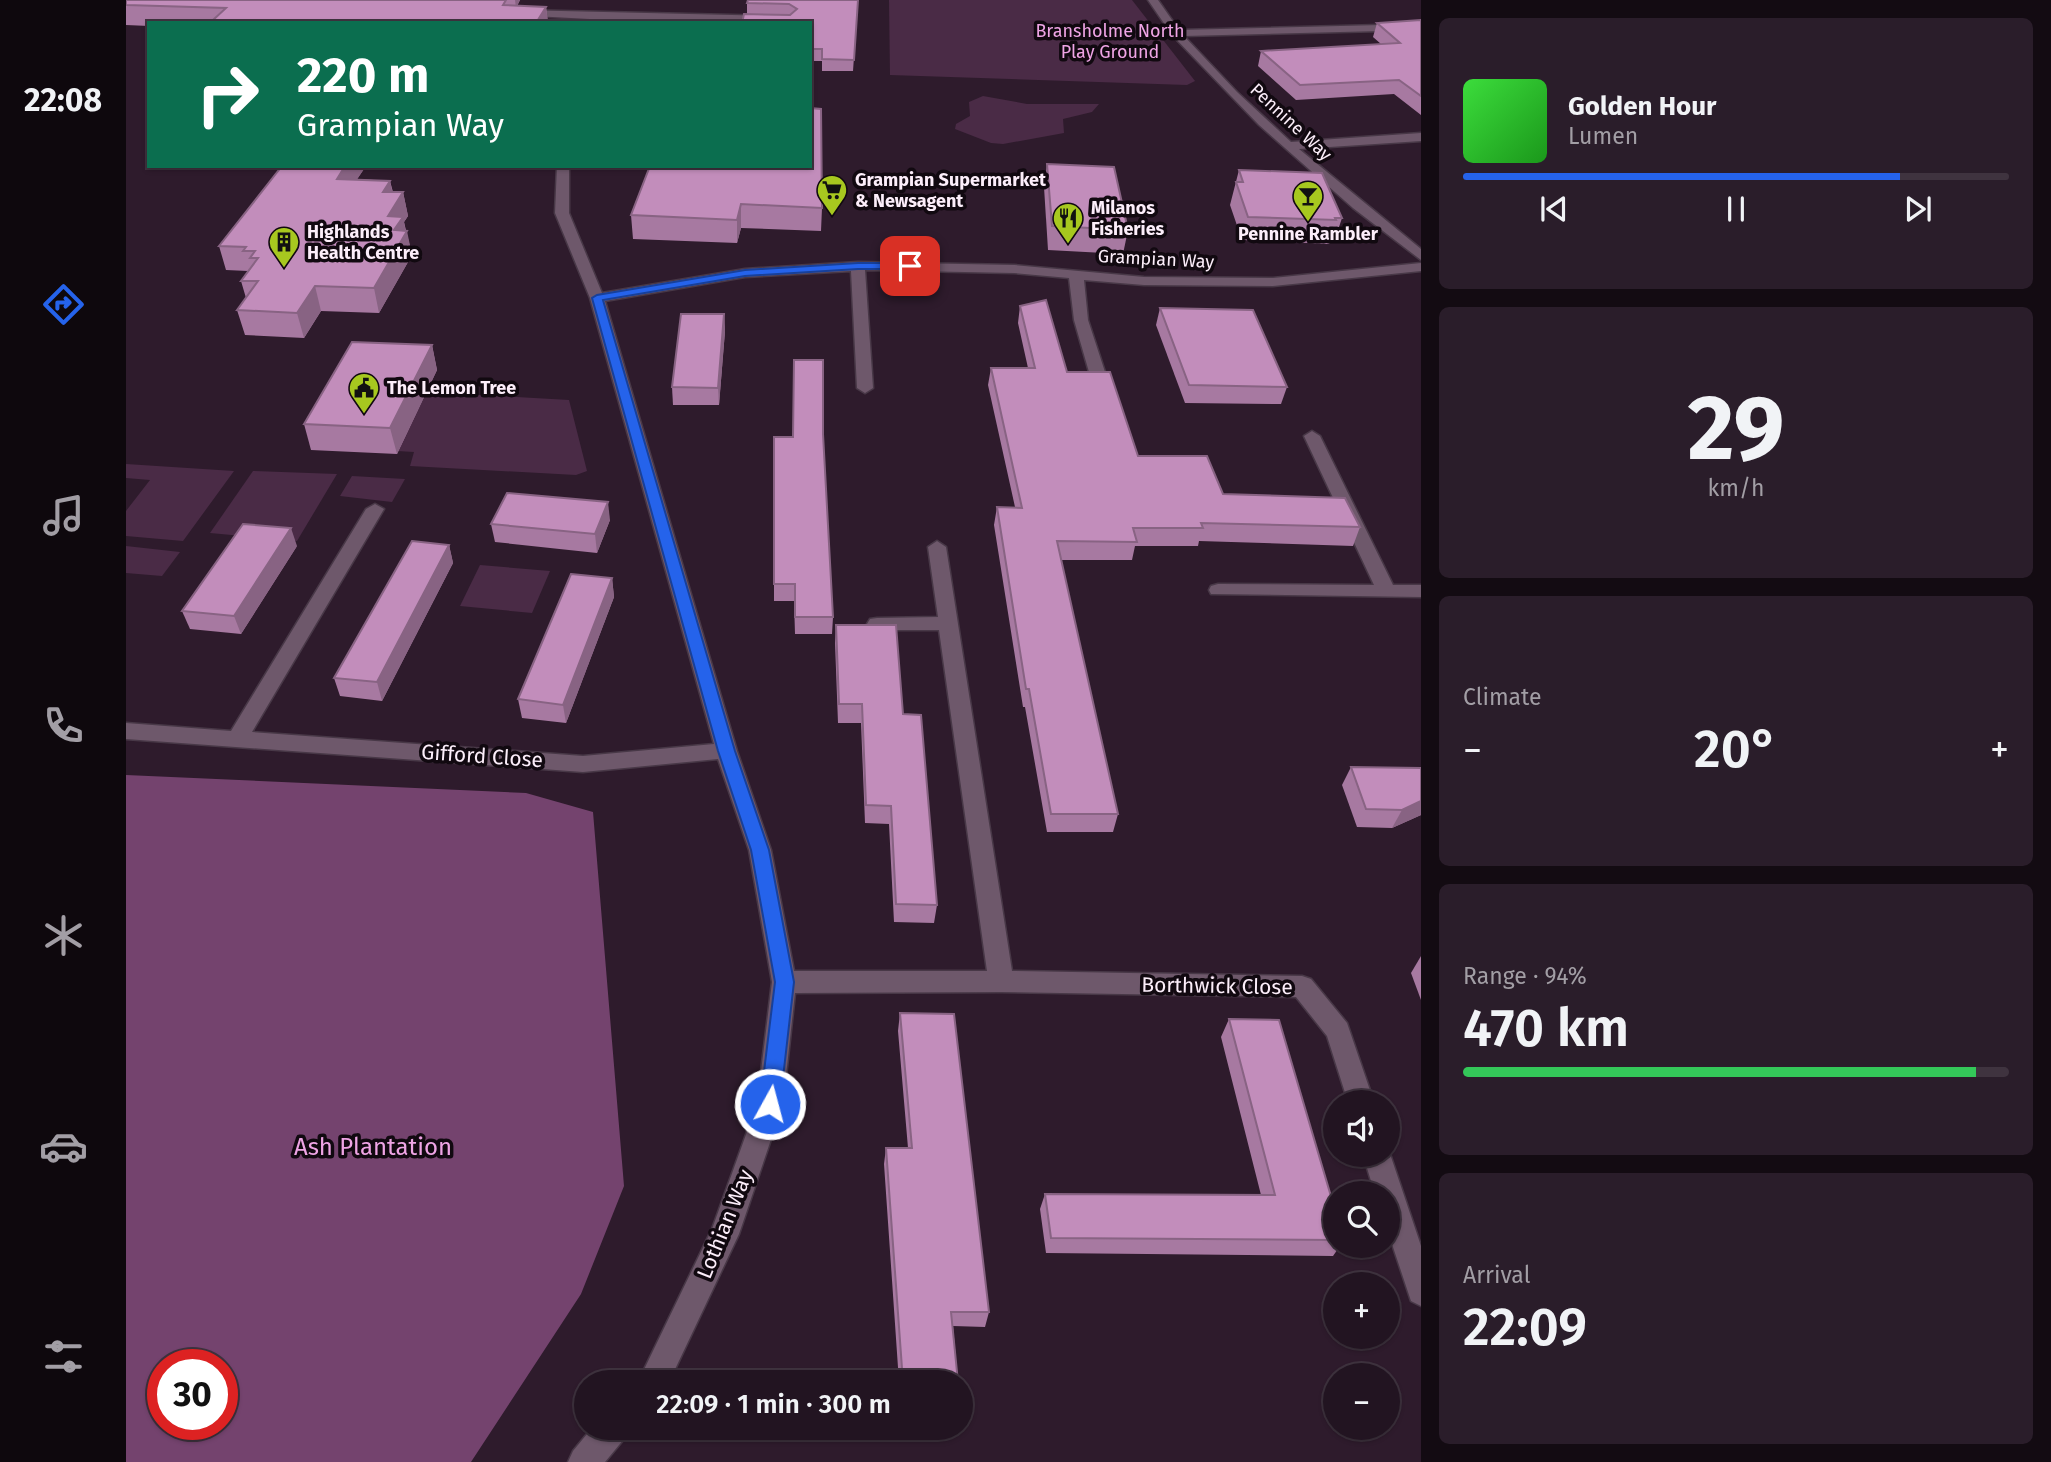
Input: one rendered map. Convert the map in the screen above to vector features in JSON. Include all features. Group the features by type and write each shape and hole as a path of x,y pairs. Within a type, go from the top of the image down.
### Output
{"street":[{"name":"Pennine Way","path":"1153,0 1176,33 1231,91 1366,214 1421,256"},
{"path":"506,12 777,19"},
{"path":"1176,33 1421,27"},
{"path":"1290,146 1421,137"},
{"name":"Lothian Way","path":"563,168 562,213 597,298 726,751 760,850 784,982 770,1104 725,1234 659,1370"},
{"path":"858,266 865,388"},
{"name":"Grampian Way","path":"597,298 745,273 858,266 962,267 1144,281 1273,282 1421,267"},
{"path":"1076,274 1081,320 1097,372"},
{"path":"1312,436 1387,592"},
{"path":"237,739 375,509"},
{"path":"937,547 1001,981"},
{"path":"1218,590 1421,592"},
{"path":"877,624 947,624"},
{"name":"Gifford Close","path":"126,731 583,764 726,751"},
{"name":"Borthwick Close","path":"784,982 1001,981 1302,986 1338,1031 1357,1090"},
{"path":"1381,1167 1421,1291"},
{"path":"584,1462 603,1440"}],"green space":[{"name":"Bransholme North Play Ground","path":"889,0 1132,0 1195,81 1187,85 890,75"},
{"path":"983,96 1027,104 1099,104 1092,112 1063,119 1064,133 1003,144 991,143 955,129 956,124 970,116 969,102"},
{"path":"427,392 569,400 587,471 576,475 410,466 414,452 397,451"},
{"path":"126,464 234,471 183,541 126,536 126,511 150,480 126,478"},
{"path":"253,471 337,474 297,541 210,533"},
{"path":"352,476 405,479 392,502 340,496"},
{"path":"126,546 180,552 162,576 126,573"},
{"path":"480,565 550,571 532,613 460,606"},
{"name":"Ash Plantation","path":"126,775 526,793 593,812 624,1186 581,1294 471,1462 126,1462"}],"building":[{"path":"126,0 506,0 503,5 546,7 537,21 212,21 226,8 126,5"},
{"path":"748,0 858,0 854,60 822,59 822,49 812,49 812,21 742,21 744,14 790,15 797,9 789,4 747,3"},
{"path":"1421,20 1421,96 1399,80 1300,85 1261,51 1400,43 1377,23"},
{"path":"812,108 821,109 822,208 741,204 737,220 631,215 649,168 812,168"},
{"path":"1047,164 1114,167 1128,230 1052,226"},
{"path":"280,168 344,168 337,179 390,181 383,192 403,192 388,216 403,217 394,230 407,231 374,288 315,286 297,313 237,310 258,281 241,281 258,258 250,258 255,251 243,251 246,247 219,246"},
{"path":"1239,170 1322,173 1342,218 1248,217 1236,182 1243,182"},
{"path":"1046,300 1067,372 1110,372 1138,456 1207,456 1223,494 1345,498 1360,527 1201,523 1203,528 1133,528 1137,542 1057,541 1118,814 1051,814 1029,689 1026,689 997,507 1022,508 991,368 1035,368 1020,306"},
{"path":"1160,308 1253,310 1287,387 1189,385"},
{"path":"681,314 724,314 718,388 672,387"},
{"path":"352,342 432,345 390,428 304,424"},
{"path":"794,360 823,360 823,434 833,617 795,617 795,584 774,584 774,437 793,437"},
{"path":"507,493 608,502 595,534 491,524"},
{"path":"243,524 291,528 234,616 182,611"},
{"path":"412,541 449,545 377,682 334,678"},
{"path":"571,574 612,578 563,705 518,699"},
{"path":"836,625 896,625 903,714 921,715 937,905 896,904 891,806 866,805 862,704 839,704"},
{"path":"1351,767 1421,768 1421,801 1402,810 1366,809"},
{"path":"900,1013 954,1014 989,1312 951,1312 957,1370 902,1370 886,1148 912,1148"},
{"path":"1229,1019 1279,1020 1326,1181 1323,1181 1323,1240 1051,1238 1045,1194 1275,1195"}],"place":[{"name":"Grampian Supermarket & Newsagent","path":"832,217"},
{"name":"Pennine Rambler","path":"1308,223"},
{"name":"Milanos Fisheries","path":"1068,245"},
{"name":"Highlands Health Centre","path":"284,269"},
{"name":"The Lemon Tree","path":"364,415"}],"route":[{"path":"770,1104 784,982 760,850 726,751 597,298 745,273 858,266 910,266"}]}
